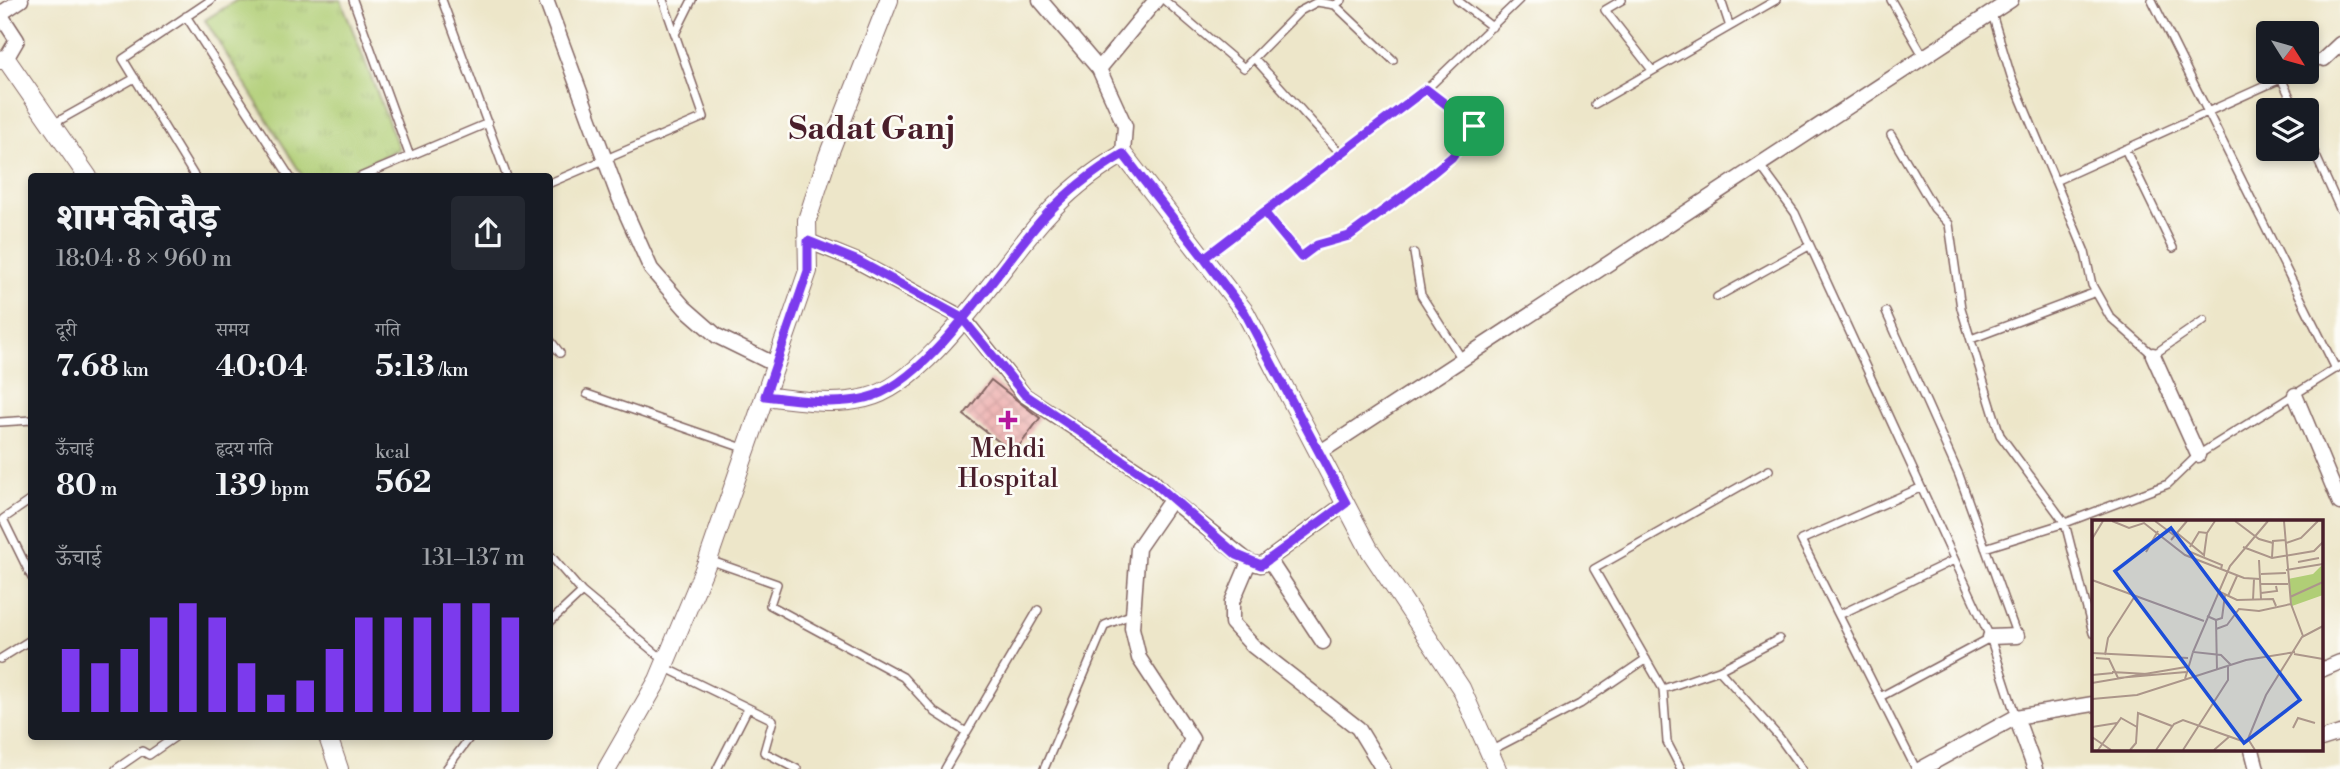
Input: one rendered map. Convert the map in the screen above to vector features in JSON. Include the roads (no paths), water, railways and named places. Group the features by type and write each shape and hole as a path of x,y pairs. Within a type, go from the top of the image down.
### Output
{"street":[{"path":"22,0 0,14 17,40 3,59 85,173"},
{"path":"547,0 604,159 652,269 685,308 717,336 776,365"},
{"path":"607,769 665,664 708,560 808,271 807,220 828,156 889,0"},
{"path":"1040,0 1099,69 1125,126 1123,154 1245,313 1369,549 1461,688 1491,763"},
{"path":"1099,69 1156,0"},
{"path":"1319,453 1758,163 1924,57 1988,6 2011,0"},
{"path":"2323,59 2340,44"},
{"path":"765,396 818,402 867,398 908,376 936,351 1045,217 1094,172 1123,154"},
{"path":"808,241 858,261 962,318 1024,394 1150,479 1171,500 1249,562 1261,565 1346,503"},
{"path":"2153,355 2198,455"},
{"path":"2295,395 2340,503"},
{"path":"1171,500 1138,548 1132,628 1139,658 1192,738 1178,769"},
{"path":"1269,560 1323,642"},
{"path":"1249,562 1232,602 1232,623 1253,646 1358,728 1383,769"},
{"path":"1990,638 2017,636"},
{"path":"2322,670 2340,662"},
{"path":"1919,769 2016,717 2092,704"},
{"path":"2016,717 2034,768"},
{"path":"2322,739 2340,733"},
{"path":"329,740 339,769"}],"lane":[{"path":"193,173 123,59 211,0"},
{"path":"353,0 409,154"},
{"path":"442,0 507,173"},
{"path":"553,182 704,117 663,0"},
{"path":"675,34 692,0"},
{"path":"1164,0 1244,68 1300,11 1317,2 1339,3 1393,60"},
{"path":"1457,0 1492,27"},
{"path":"1622,0 1605,10 1652,70"},
{"path":"1721,0 1729,24"},
{"path":"1595,104 1729,24 1776,0"},
{"path":"1891,0 1924,57"},
{"path":"1985,548 2065,523 2168,484 2198,455 2338,368 2206,112 2152,0"},
{"path":"1204,258 1426,89 1492,27 1514,2"},
{"path":"1988,6 2011,76 2085,252 2096,292 2109,317 2153,355 2204,320"},
{"path":"186,16 287,173"},
{"path":"1254,58 1341,154"},
{"path":"2319,61 2323,59"},
{"path":"52,125 135,78"},
{"path":"2055,181 2268,84"},
{"path":"1264,212 1301,257 1317,245 1349,236 1413,189 1452,157 1474,126 1426,89"},
{"path":"369,173 488,123"},
{"path":"1891,135 1934,208 1949,224 1961,308 2000,435 2065,523 2092,630"},
{"path":"2125,149 2173,248"},
{"path":"2318,161 2340,209"},
{"path":"1758,163 1795,213 1990,638 2016,717"},
{"path":"1717,298 1809,246"},
{"path":"1415,253 1421,295 1462,359"},
{"path":"1971,339 2096,292"},
{"path":"1886,312 1959,475 2017,636"},
{"path":"553,345 560,353"},
{"path":"587,394 746,449"},
{"path":"0,422 28,420"},
{"path":"1681,769 1667,742 1663,689 1594,569 1769,470"},
{"path":"1919,769 1801,540 1920,488"},
{"path":"28,502 3,519 28,570"},
{"path":"553,558 582,592 665,664 773,720 764,751 797,769"},
{"path":"708,560 777,584 770,606 903,677 934,712 966,732"},
{"path":"1839,615 1954,560"},
{"path":"553,619 582,592"},
{"path":"945,769 1038,610"},
{"path":"1044,769 1105,625 1133,614"},
{"path":"1880,697 1990,638"},
{"path":"1663,689 1719,670 1779,639"},
{"path":"0,659 28,642"},
{"path":"1491,763 1646,659"},
{"path":"1719,670 1779,737 1801,769"},
{"path":"717,769 748,708"},
{"path":"116,769 142,751 149,755 171,740"},
{"path":"446,769 468,740"}],"place":[{"name":"Mehdi Hospital","path":"1008,420"}],"district":[{"name":"Sadat Ganj","path":"872,127"}]}
